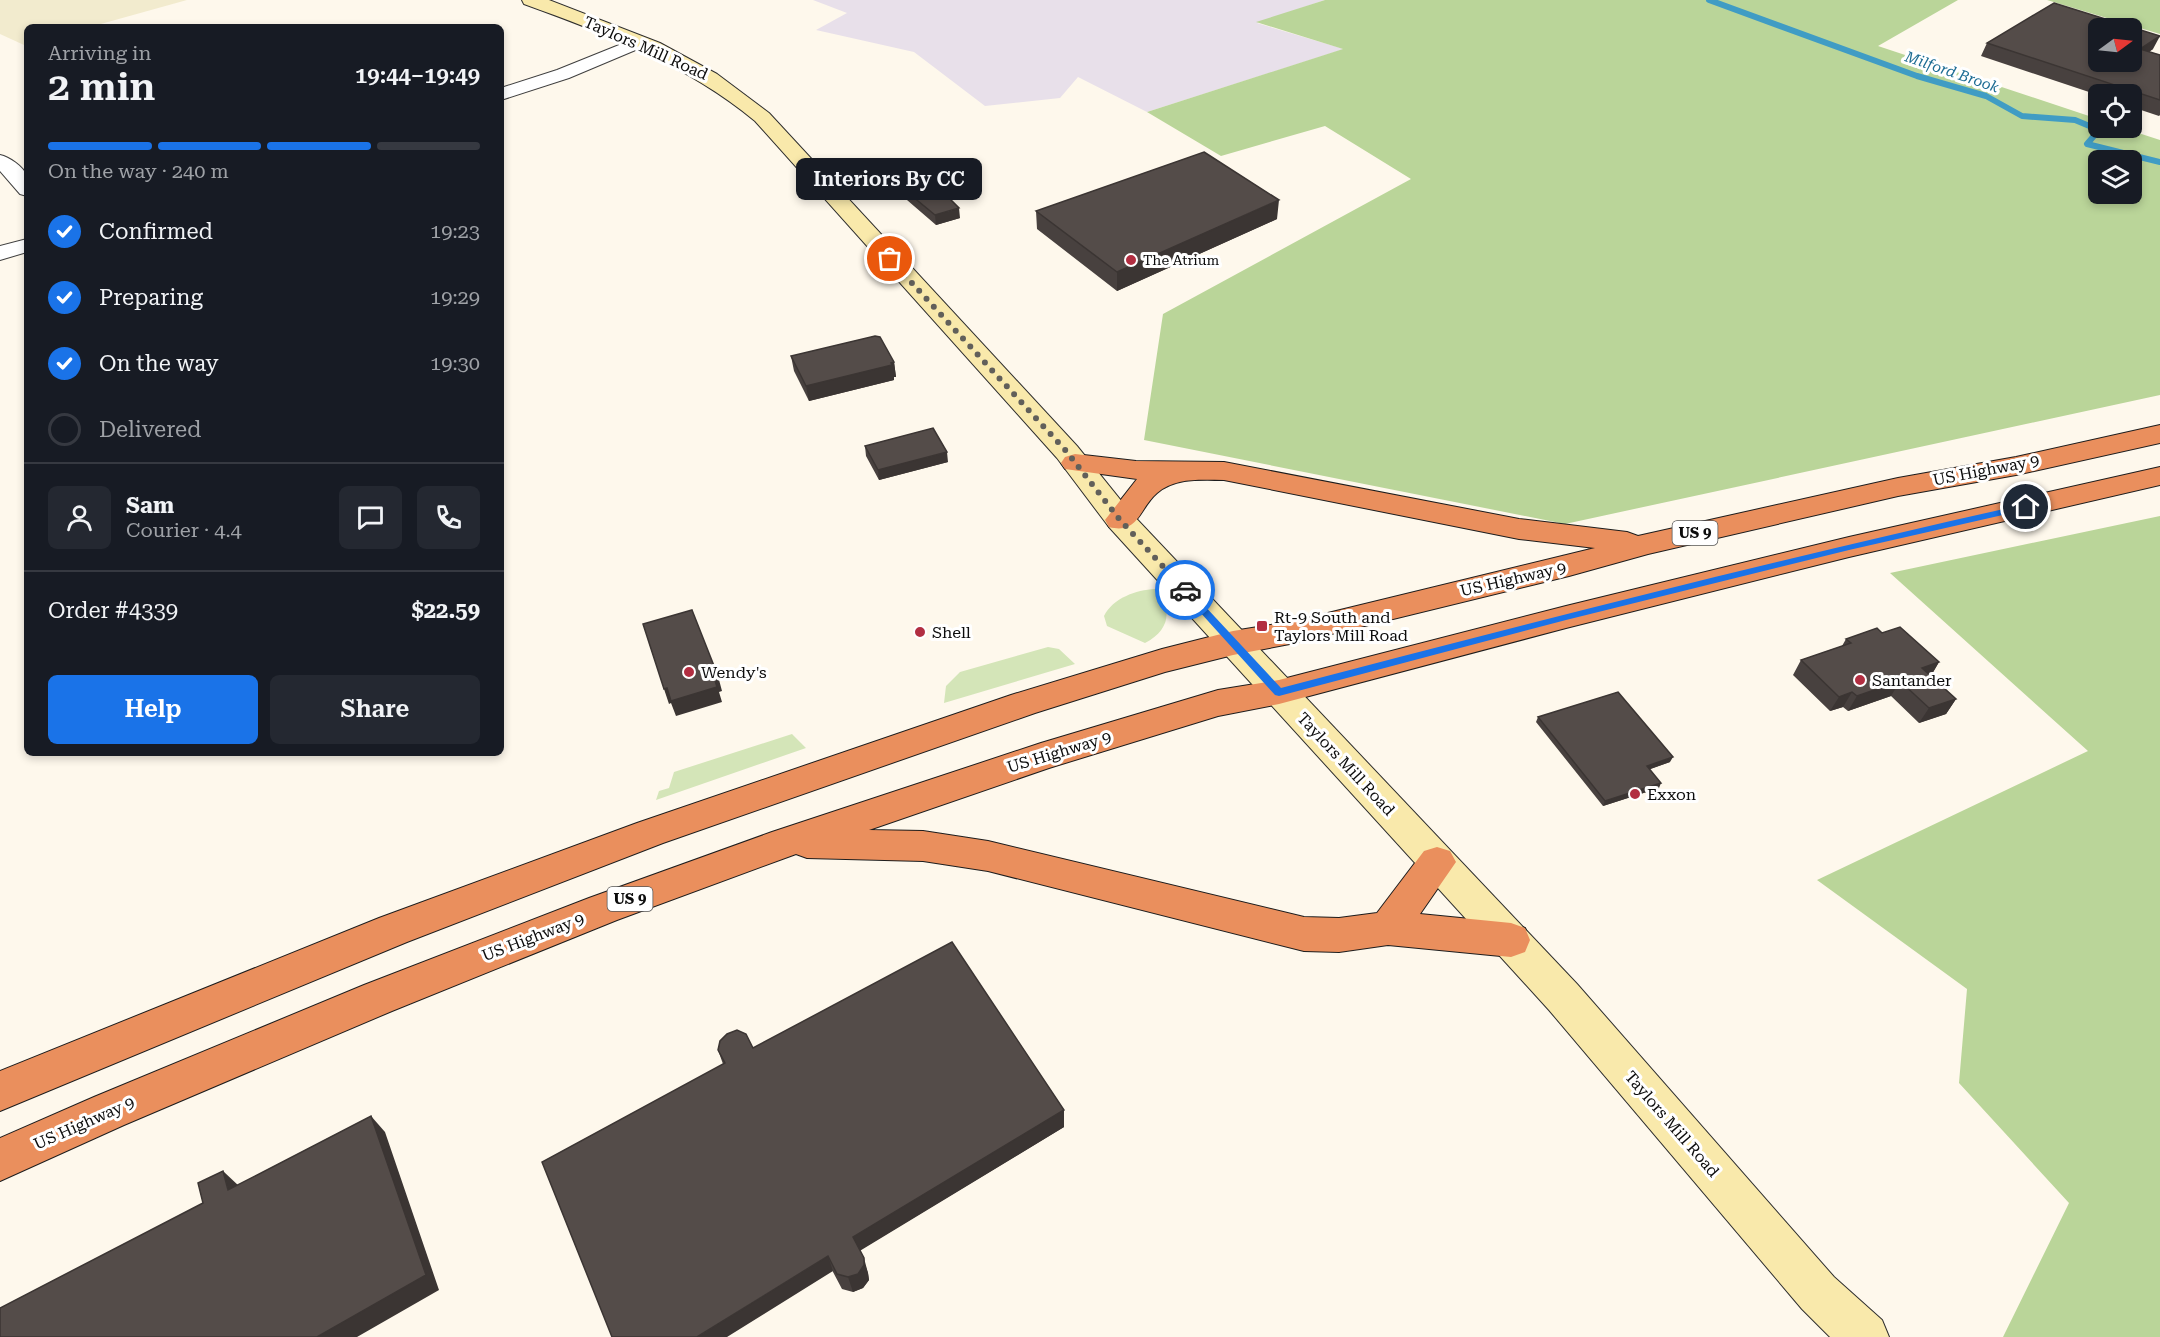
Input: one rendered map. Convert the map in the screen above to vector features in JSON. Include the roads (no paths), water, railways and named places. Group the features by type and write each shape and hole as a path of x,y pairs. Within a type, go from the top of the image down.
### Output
{"highway":[{"name":"US Highway 9","path":"0,1091 393,930 650,833 1023,704 1162,661 1233,643 1295,632 1569,566 1646,544 1898,487 2016,466 2160,434"},
{"path":"1075,463 1136,470 1224,471 1519,530 1646,544"},
{"path":"1120,520 1147,486 1178,471"},
{"name":"US Highway 9","path":"0,1160 109,1111 378,998 603,909 920,796 1218,703 1279,692 1566,617 1849,547 2160,476"},
{"path":"785,843 947,848 988,856 1304,934 1339,935 1388,928 1511,940"},
{"path":"1388,928 1437,862"}],"street":[{"name":"Taylors Mill Road","path":"531,0 639,42 693,66 737,95 762,117 1075,463 1120,520 1511,940 1818,1293 1865,1337"},
{"path":"504,93 563,74 639,42"},
{"path":"0,161 12,170 24,186"},
{"path":"0,253 24,246"}],"waterway":[{"name":"Milford Brook","path":"1709,0 1917,76 1986,96 2022,116 2075,120 2099,130 2087,144 2160,162"}],"place":[{"name":"Interiors By CC","path":"890,259"},
{"name":"The Atrium","path":"1131,260"},
{"name":"Rt-9 South and Taylors Mill Road","path":"1262,626"},
{"name":"Shell","path":"920,632"},
{"name":"Wendy's","path":"689,672"},
{"name":"Santander","path":"1860,680"},
{"name":"Exxon","path":"1635,794"}]}
